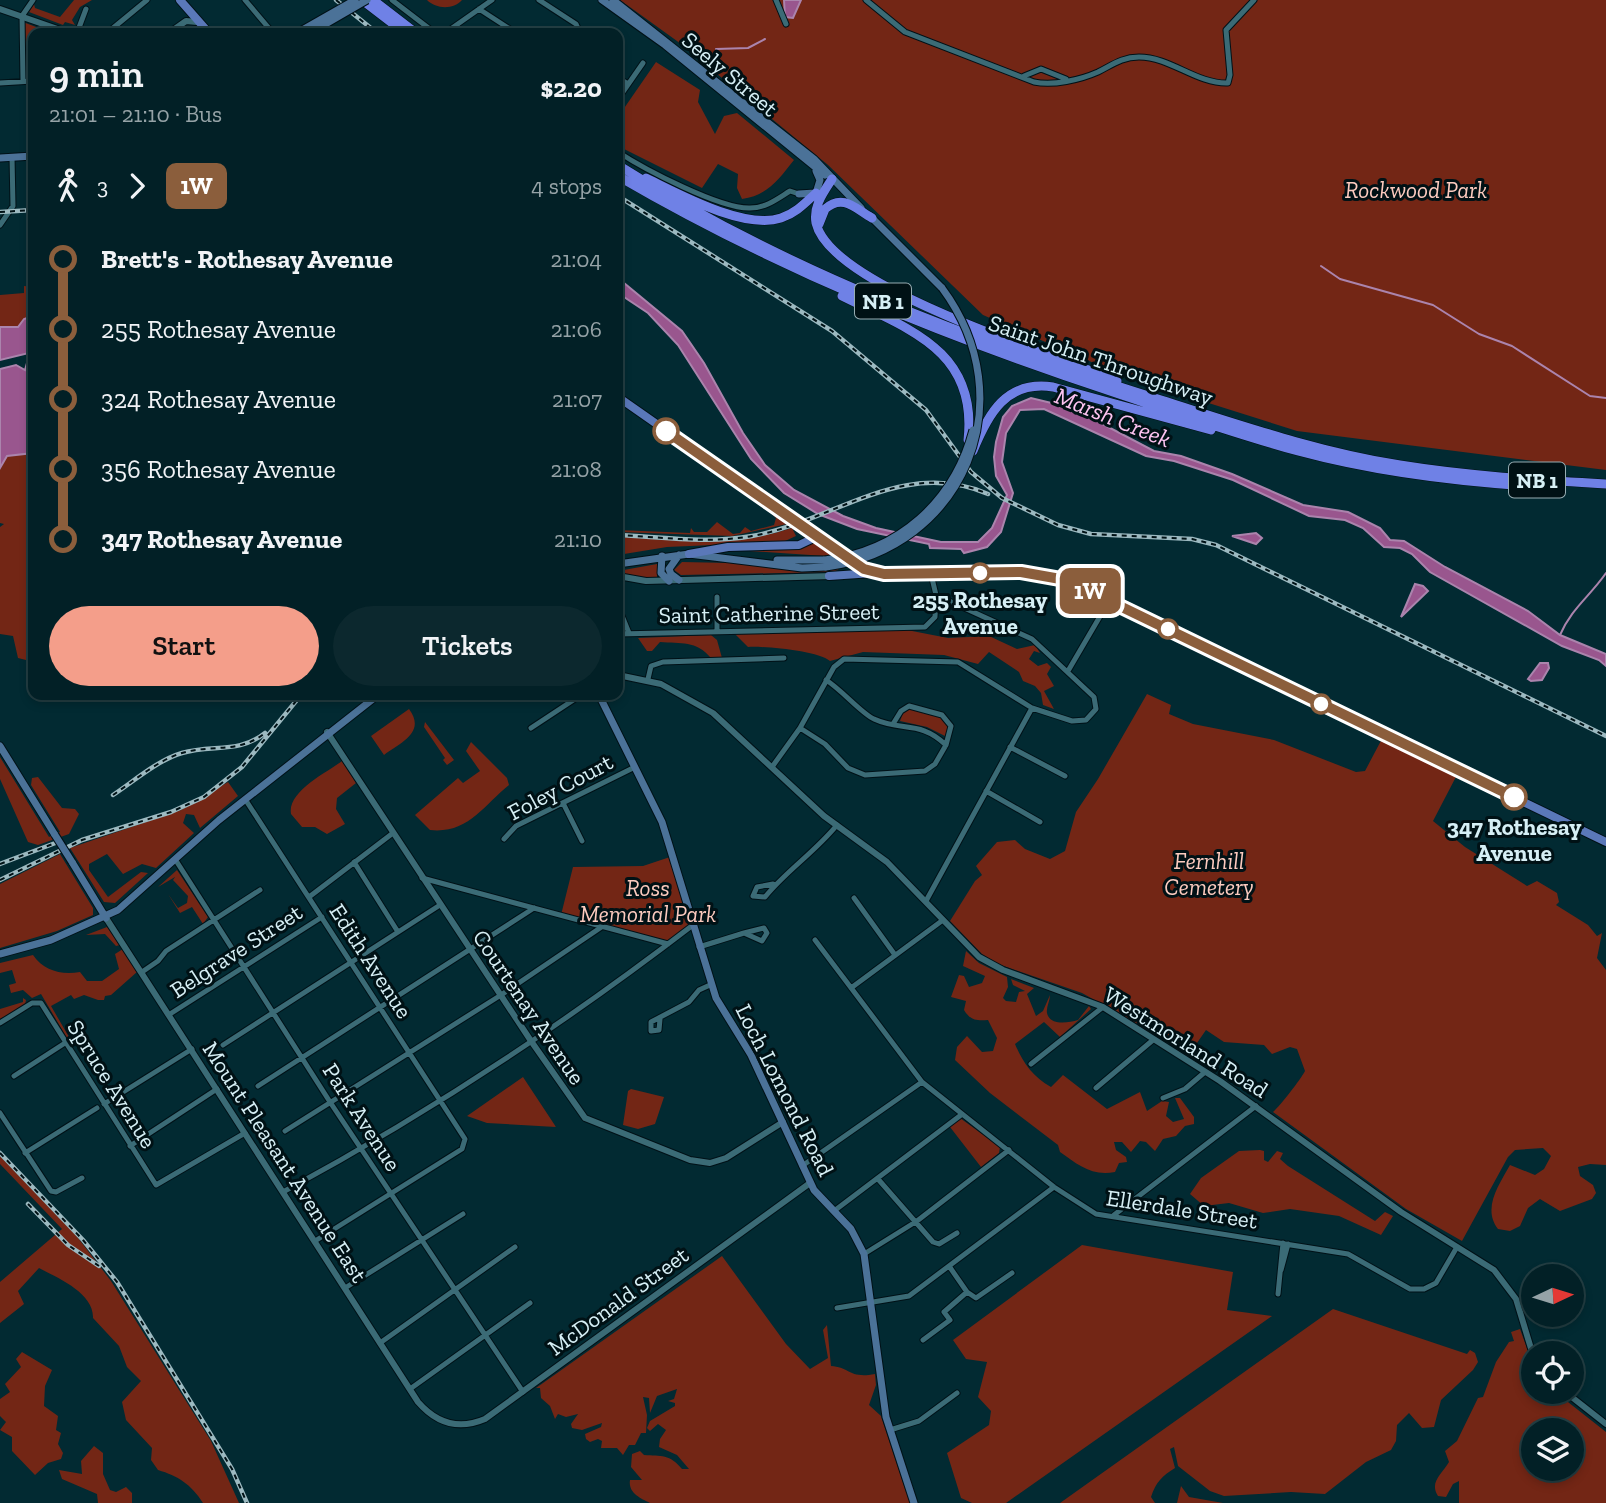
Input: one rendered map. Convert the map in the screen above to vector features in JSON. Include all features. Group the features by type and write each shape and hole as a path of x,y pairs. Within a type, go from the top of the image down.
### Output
{"highway":[{"path":"365,0 399,28"},
{"path":"373,0 409,28"},
{"path":"623,166 686,196 751,219 772,220 801,207 816,192"},
{"name":"Saint John Throughway","path":"623,167 735,232 883,302 1010,351 1246,429 1364,458 1444,471 1606,484"},
{"name":"Saint John Throughway","path":"623,179 762,254 883,308 999,354 1296,450 1351,463 1444,478 1606,491"},
{"path":"832,180 817,204 820,233 840,256 892,292 1164,401"},
{"path":"799,194 801,207"},
{"path":"820,233 821,216 825,209 836,202 852,205 872,218"},
{"path":"762,254 909,330 944,355 960,378 968,403 970,448"},
{"path":"970,448 985,421 1003,398 1025,388 1053,387 1296,450"}],"main road":[{"path":"180,0 203,28"},
{"path":"306,28 355,0"},
{"path":"318,28 365,0"},
{"name":"Seely Street","path":"602,0 665,45 816,170 832,180"},
{"name":"Seely Street","path":"613,0 814,159 921,267 940,290 960,325 974,368 976,402 970,448 945,493 908,529 860,554 802,568 689,554 623,563"},
{"path":"0,158 28,156"},
{"path":"816,170 820,180 816,192"},
{"path":"799,194 816,192 832,180"},
{"path":"623,401 856,565 876,573"},
{"path":"783,546 796,540 800,526"},
{"path":"689,554 728,547 799,545 816,537"},
{"path":"829,576 841,570 839,553"},
{"path":"679,555 669,569 679,580"},
{"path":"662,556 661,573 669,581"},
{"path":"829,576 876,573 1045,575 1066,580 1606,842"},
{"path":"0,954 42,944 106,918 138,894 245,799 371,700"},
{"name":"Loch Lomond Road","path":"602,700 665,831 710,985 751,1055 810,1183 851,1230 864,1254 881,1391 890,1430 914,1503"},
{"path":"0,746 106,918"}],"street":[{"path":"23,81 22,16 33,0"},
{"path":"113,28 147,0"},
{"path":"245,0 269,28"},
{"path":"392,0 428,28"},
{"path":"452,28 492,0"},
{"path":"539,0 575,23 578,28"},
{"path":"776,0 786,24"},
{"path":"866,0 905,32 1027,78 1048,83 1091,75 1125,58 1140,57 1163,61 1203,80 1228,83 1230,75 1226,30 1254,0"},
{"path":"0,9 55,28"},
{"path":"79,28 86,9"},
{"path":"479,9 508,28"},
{"path":"176,28 186,21 201,28"},
{"path":"623,92 643,63"},
{"path":"1027,78 1041,69 1066,79"},
{"path":"0,83 28,81"},
{"path":"623,81 628,84"},
{"path":"623,155 677,183 738,207 762,206 790,191 799,194"},
{"path":"0,225 13,206 12,158"},
{"path":"623,576 669,581 829,576 846,574 856,565"},
{"path":"772,767 800,728 834,667 844,659 948,661 968,666 1007,695 1032,708 1072,721 1083,721 1098,705 1074,676 1032,639 936,595 931,574"},
{"name":"Saint Catherine Street","path":"623,634 925,627 934,621 936,595"},
{"path":"717,597 717,632"},
{"path":"1068,671 1109,601"},
{"path":"623,618 629,633"},
{"path":"648,679 651,666 663,662 784,658"},
{"name":"Westmorland Road","path":"623,676 648,679 706,708 837,825 877,854 978,957 1003,970 1103,1007 1256,1106 1401,1212 1494,1270 1511,1287 1528,1341"},
{"path":"826,680 847,694 869,716 925,729 946,745"},
{"path":"531,728 573,700"},
{"path":"800,728 825,744 848,768 865,775 925,771 935,764 946,745 951,726 942,715 909,706 901,710 893,723"},
{"path":"926,901 1032,708"},
{"name":"Courtenay Avenue","path":"327,733 530,1041 585,1118 690,1160 704,1163 720,1161 783,1122"},
{"path":"1010,747 1065,776"},
{"name":"Foley Court","path":"504,839 516,826 635,767"},
{"path":"986,791 1040,822"},
{"name":"Edith Avenue","path":"245,799 466,1143 462,1149 390,1194"},
{"path":"563,803 582,841"},
{"path":"773,884 812,853 837,825"},
{"path":"309,897 393,833"},
{"name":"Park Avenue","path":"175,859 390,1194 523,1392"},
{"path":"354,862 398,932"},
{"path":"422,878 668,944"},
{"path":"142,972 158,961 166,951 260,890"},
{"path":"854,898 895,955"},
{"path":"223,1045 440,905"},
{"path":"258,1086 471,952 534,908"},
{"name":"Belgrave Street","path":"170,1014 322,917"},
{"name":"Mount Pleasant Avenue East","path":"106,918 410,1389 424,1409 439,1420"},
{"path":"851,988 943,920"},
{"path":"283,1192 362,1150 440,1100 530,1041 693,925"},
{"path":"285,1131 500,995 603,926"},
{"path":"699,947 744,933"},
{"name":"Ellerdale Street","path":"815,940 922,1082 1054,1187 1096,1214 1355,1256 1410,1289 1424,1289 1436,1283 1457,1247"},
{"path":"660,1019 689,1002 699,990 710,985"},
{"name":"Spruce Avenue","path":"0,1023 39,1001 156,1185 245,1133"},
{"path":"1031,1064 1103,1007"},
{"path":"1096,1087 1153,1040"},
{"path":"13,1076 65,1043"},
{"path":"104,1104 192,1049"},
{"path":"1163,1098 1185,1089 1205,1072"},
{"path":"802,1166 922,1082"},
{"path":"130,1146 217,1089"},
{"path":"1113,1215 1256,1106"},
{"path":"25,1153 97,1108"},
{"path":"0,1113 52,1192 82,1178"},
{"path":"834,1211 961,1115"},
{"path":"864,1254 917,1221 1009,1150"},
{"path":"878,1179 933,1242 939,1244 957,1234"},
{"name":"McDonald Street","path":"439,1420 459,1425 480,1421 810,1183"},
{"path":"837,1308 909,1296 1054,1187"},
{"path":"315,1241 390,1194"},
{"path":"345,1288 463,1214"},
{"path":"1278,1294 1286,1244"},
{"path":"380,1343 514,1247"},
{"path":"949,1266 967,1293 976,1298 1012,1273"},
{"path":"923,1340 950,1320 944,1311 967,1293"},
{"path":"410,1389 530,1303"},
{"path":"890,1430 919,1421 957,1393"},
{"path":"1581,1404 1606,1424"}],"green space":[{"path":"74,0 92,0 80,7 72,20 75,25 65,22 63,25 29,12 34,4 35,8 60,17"},
{"path":"427,0 462,0 444,7"},
{"name":"Rockwood Park","path":"620,0 1606,0 1606,470 1297,431 1126,377 983,315 828,165 677,41"},
{"path":"23,22 39,28 28,28 28,76 25,76"},
{"path":"656,62 700,90 698,102 715,134 724,116 737,113 794,160 778,180 751,197 742,199 737,188 738,174 718,164 702,188 623,148 623,110"},
{"path":"24,286 28,286 28,353 0,360 0,295 24,293"},
{"path":"27,363 28,660 18,658 13,636 0,634 0,527 4,524 0,523 0,369 16,365 25,370"},
{"path":"767,509 787,524 732,536 623,532 690,533 691,528 694,532 707,532 717,522 733,534 740,533 745,527 751,531 774,525 776,518"},
{"path":"792,528 796,536 783,542 667,547 623,554 623,537 705,541 769,534"},
{"path":"814,543 838,560 838,570 832,572 681,575 674,570 682,562 826,571 825,556 749,551"},
{"path":"657,564 657,579 623,575 623,570"},
{"path":"907,630 948,638 989,636 1017,649 1035,645 1040,653 1034,651 1029,659 1038,666 1047,663 1051,667 1047,674 1054,686 1044,691 1054,709 1043,705 1041,693 1035,686 1023,681 1019,672 989,652 978,664 944,655 863,652 830,661 803,652 748,647 735,634"},
{"path":"711,635 717,640 722,658 711,658 700,648 681,643 660,642 652,651 647,651 638,638"},
{"name":"Fernhill Cemetery","path":"1147,694 1171,705 1169,714 1193,724 1274,740 1356,772 1365,771 1384,735 1459,771 1433,821 1465,847 1527,886 1537,881 1557,893 1559,902 1556,905 1588,925 1597,936 1602,933 1597,958 1606,970 1606,1165 1590,1164 1578,1167 1580,1176 1593,1185 1596,1193 1592,1199 1560,1211 1540,1199 1528,1208 1520,1226 1510,1231 1498,1229 1493,1221 1492,1205 1510,1165 1535,1175 1544,1169 1551,1156 1543,1148 1515,1150 1508,1157 1462,1241 1406,1209 1273,1112 1305,1071 1297,1049 1290,1047 1272,1054 1264,1045 1224,1042 1206,1030 1190,1053 1082,993 998,964 982,954 950,921 975,881 982,875 976,866 997,842 1015,840 1025,849 1050,859 1065,851 1076,812"},
{"path":"911,708 944,719 949,727 947,737 927,727 900,721 903,713"},
{"path":"409,709 415,724 410,736 384,755 371,736"},
{"path":"425,722 454,760 447,765 424,727"},
{"path":"471,742 507,778 509,785 465,823 455,828 430,830 415,815 458,778 463,783 480,771 466,751"},
{"path":"0,757 49,837 60,832 31,785 32,778 38,777 62,808 75,809 79,814 69,834 38,845 28,842 0,779"},
{"path":"342,761 356,783 337,798 336,809 345,824 327,834 315,827 302,827 291,814 295,798 310,783"},
{"path":"228,782 238,796 200,828 194,815 186,814 183,823 194,833 156,868 142,864 123,874 107,854 89,864 89,870 108,897 141,872 148,873 115,903 104,902 70,848 181,810"},
{"path":"60,854 93,908 93,915 57,931 0,948 0,884"},
{"name":"Ross Memorial Park","path":"673,856 693,925 668,944 561,915 573,867 643,866"},
{"path":"177,870 208,917 203,924 192,907 180,913 168,894 178,908 187,903 188,896 173,880 175,877 158,887"},
{"path":"107,927 120,945 116,946 105,934 86,935"},
{"path":"123,949 137,972 111,995 105,996 104,1000 98,1000 84,995 74,999 71,995 51,1006 69,1037 67,1038 41,994 32,998 23,990 11,993 9,985 16,983 12,970 0,973 0,963 33,955 42,965 54,971 80,972 87,981 102,981 119,969 115,954"},
{"path":"966,951 979,963 1007,977 1008,987 1003,998 1006,1001 1016,1002 1019,992 1025,991 1013,985 1011,979 1034,988 1027,994 1036,1016 1043,1011 1050,995 1047,1013 1055,1022 1078,1020 1089,1006 1091,1009 1060,1037 1044,1022 1015,1044 1025,1063 1039,1079 1051,1087 1063,1075 1107,1109 1140,1092 1147,1111 1162,1101 1169,1102 1166,1116 1173,1122 1184,1119 1175,1098 1180,1098 1194,1117 1194,1124 1185,1126 1176,1136 1163,1139 1155,1151 1146,1142 1140,1141 1131,1152 1122,1142 1114,1142 1116,1150 1126,1157 1127,1162 1119,1163 1115,1172 1092,1171 1060,1152 1058,1145 990,1093 955,1060 957,1047 967,1036 982,1052 993,1051 997,1038 988,1020 971,1018 964,1010 966,1001 951,997 959,975 964,976 969,987 982,983 985,976 963,966"},
{"path":"23,998 26,1000 25,1005 0,1019 0,1009 23,1002"},
{"path":"523,1077 556,1127 487,1123 467,1116"},
{"path":"631,1089 664,1097 655,1124 638,1129 623,1125 628,1091"},
{"path":"960,1118 1000,1147 999,1153 981,1167 950,1127"},
{"path":"1239,1151 1264,1151 1264,1160 1268,1162 1277,1151 1283,1153 1280,1159 1288,1166 1375,1221 1385,1212 1393,1216 1381,1235 1339,1216 1290,1209 1263,1213 1229,1203 1204,1206 1190,1194 1201,1178"},
{"path":"0,1156 75,1234 111,1281 211,1441 239,1503 203,1503 184,1482 158,1470 151,1460 152,1448 126,1420 122,1402 141,1381 127,1367 119,1346 93,1318 88,1301 74,1287 39,1268 18,1291 24,1304 0,1323 0,1282 62,1229 0,1164"},
{"path":"1082,1245 1233,1272 1227,1310 1272,1316 1006,1503 972,1503 961,1498 947,1453 989,1425 991,1411 978,1397 987,1362 966,1359 953,1340"},
{"path":"722,1256 786,1344 810,1369 828,1358 823,1330 827,1325 831,1366 860,1375 875,1374 876,1385 869,1405 881,1416 906,1492 909,1490 914,1503 650,1503 631,1488 630,1480 642,1480 631,1467 632,1454 640,1451 644,1455 665,1457 682,1469 689,1469 677,1455 659,1447 660,1439 666,1430 658,1424 650,1431 647,1428 650,1421 675,1406 675,1403 668,1401 674,1399 677,1389 657,1396 650,1413 649,1398 643,1397 647,1415 646,1433 641,1433 635,1445 629,1445 623,1455 617,1448 601,1448 602,1441 598,1439 590,1442 586,1439 585,1434 601,1427 602,1423 582,1430 572,1428 571,1424 578,1414 566,1417 558,1414 555,1419 550,1406 541,1398 540,1388 536,1388"},
{"path":"1333,1309 1467,1354 1470,1350 1475,1353 1478,1362 1441,1400 1434,1427 1422,1428 1409,1413 1397,1425 1396,1441 1391,1450 1366,1462 1325,1494 1291,1492 1224,1496 1210,1491 1178,1466 1174,1447 1170,1449 1175,1468 1155,1487 1151,1497 1155,1503 1060,1503"},
{"path":"1520,1329 1524,1341 1521,1341 1521,1404 1570,1404 1606,1432 1606,1503 1459,1503 1459,1481 1453,1484 1446,1497 1438,1496 1436,1482 1449,1462 1445,1451 1457,1441 1478,1398 1483,1397 1496,1362 1509,1342 1514,1341 1511,1332"},
{"path":"22,1352 52,1370 45,1386 44,1406 58,1416 56,1430 61,1433 58,1444 63,1453 61,1459 48,1463 35,1475 12,1451 12,1437 0,1430 6,1422 0,1416 0,1399 10,1392 5,1384 21,1367 16,1359"},
{"path":"94,1446 103,1453 103,1474 110,1490 116,1492 126,1487 132,1493 132,1503 98,1503 97,1494 62,1479 59,1470 82,1474 81,1461"},
{"path":"1181,1486 1189,1497 1223,1503 1177,1503"}],"shaded area":[{"path":"784,0 801,0 793,18 785,17"},
{"path":"623,282 682,331 765,465 794,490 843,516 876,528 941,542 978,542 992,528 1007,495 996,476 994,457 1003,417 1012,406 1031,398 1072,408 1154,451 1181,456 1232,474 1303,505 1348,512 1380,528 1390,540 1404,541 1445,567 1528,611 1560,635 1606,654 1606,666 1599,660 1562,646 1430,572 1412,554 1400,548 1384,547 1363,528 1345,520 1309,516 1233,480 1174,461 1146,456 1044,409 1020,410 1006,433 1002,462 1013,493 1001,532 987,547 964,553 961,549 930,548 929,544 857,529 818,514 784,493 751,459 678,345 648,313 623,296"},
{"path":"28,318 28,353 0,360 0,327 18,327"},
{"path":"27,363 28,454 7,456 0,468 0,369 16,365 25,370"},
{"path":"1256,533 1262,538 1256,544 1232,536"},
{"path":"1415,584 1428,591 1401,617"},
{"path":"1540,663 1548,663 1549,668 1542,680 1531,681 1528,679"}],"waterway":[{"path":"716,49 748,48 765,39"},
{"path":"1321,266 1340,279 1433,305 1479,334 1512,346 1590,396 1606,398"},
{"path":"1560,635 1575,610 1606,573"}],"railway":[{"path":"336,0 371,28"},
{"path":"623,199 832,331 926,410 971,472 1002,498 1058,525 1091,534 1192,539 1216,545 1606,736"},
{"path":"0,212 28,210"},
{"path":"623,535 702,540 752,536 782,529 897,487 926,483 956,485 988,494"},
{"path":"0,880 82,840 171,812 204,797 242,767 297,700"},
{"path":"113,795 173,756 193,750 245,744 265,733"},
{"path":"0,864 58,842"},
{"path":"0,1153 83,1240 117,1282 232,1469 247,1503"},
{"path":"28,1204 68,1245 99,1266"}],"bus line":[{"name":"1W","path":"666,431 864,569 884,574 1030,573 1066,580 1514,797"}],"place":[{"name":"255 Rothesay Avenue","path":"980,573"},
{"name":"347 Rothesay Avenue","path":"1514,797"}],"water label":[{"name":"Marsh Creek","path":"1113,417"}]}
